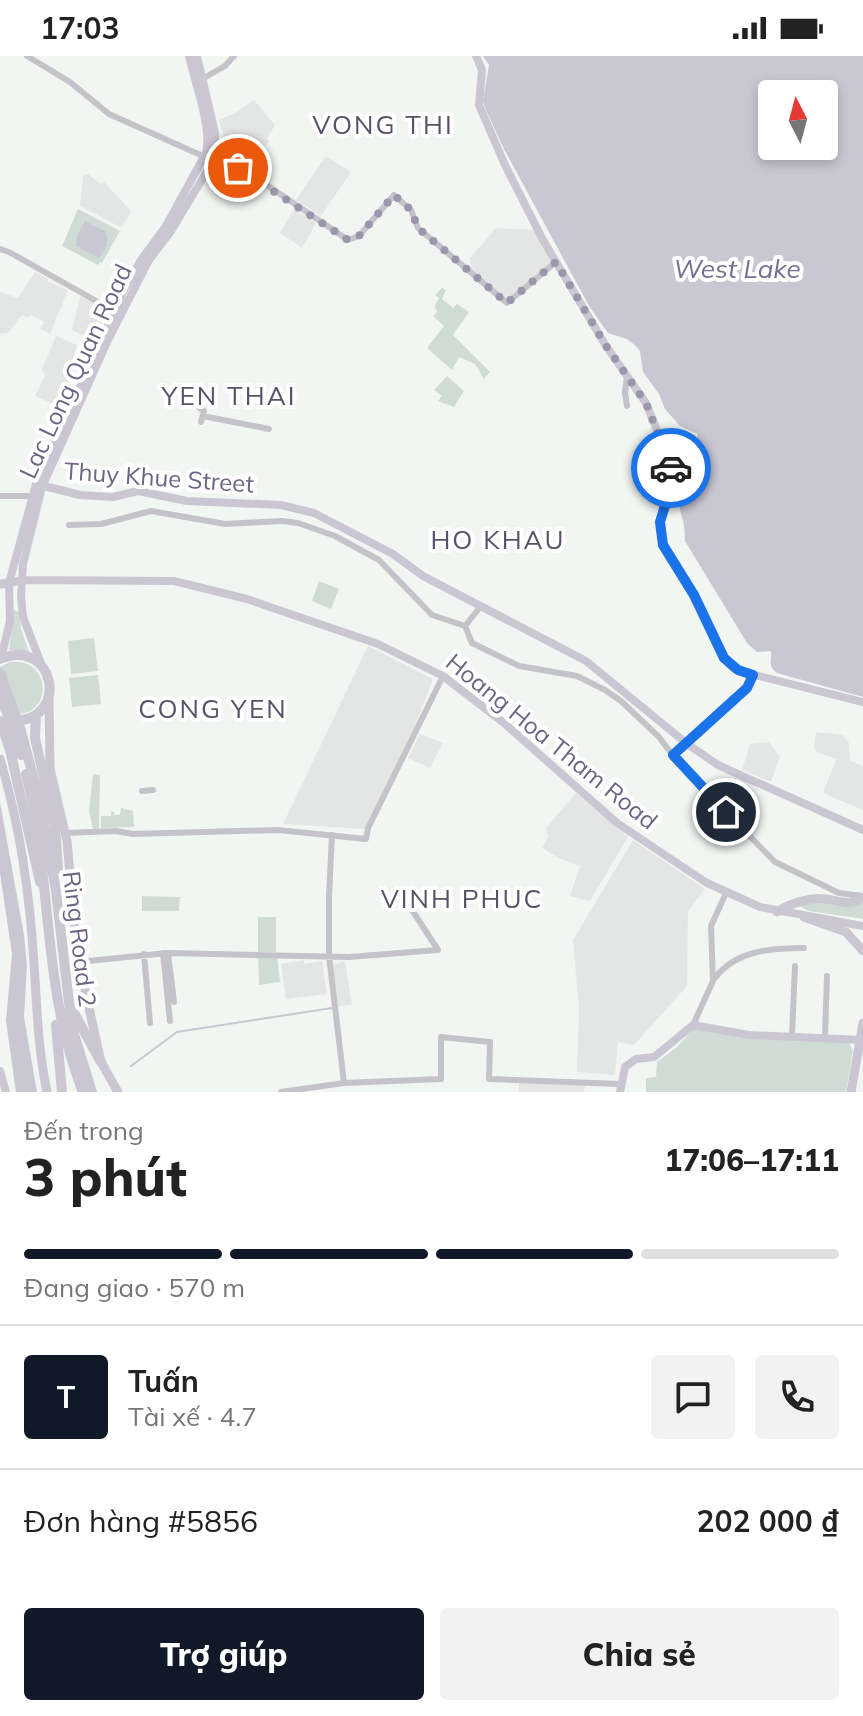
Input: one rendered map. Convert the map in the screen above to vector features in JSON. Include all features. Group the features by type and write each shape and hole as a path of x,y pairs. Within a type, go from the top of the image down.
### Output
{"highway":[{"path":"1,658 19,654 36,661 50,681 49,697 36,715 35,738 55,826 59,878 50,890 34,864 10,750 0,719 16,722 36,715"},
{"path":"0,673 15,710 34,789"},
{"path":"0,692 34,789"},
{"name":"Ring Road 2","path":"34,789 74,1040 92,1092"},
{"name":"Ring Road 2","path":"50,890 54,987 62,1025 83,1092"},
{"path":"54,987 62,1092"},
{"path":"66,994 79,1025 101,1062"}],"main road":[{"path":"189,56 196,63 202,79 215,133 210,158"},
{"path":"476,56 482,70 477,99 481,112 529,213 606,346 646,403 672,470 672,483 660,522 663,545 694,595 724,658 738,670 753,675 863,702"},
{"path":"196,63 210,158"},
{"name":"Lac Long Quan Road","path":"1,658 10,621 5,584 32,496 141,260 163,236 210,158"},
{"name":"Lac Long Quan Road","path":"104,340 114,311 126,293"},
{"name":"Lac Long Quan Road","path":"39,485 22,580 23,617 43,667"},
{"name":"Thuy Khue Street","path":"39,485 80,495 113,497 138,491 187,501 291,507 314,513 360,535 423,576 586,661 686,743 718,765 863,830"},
{"name":"Hoang Hoa Tham Road","path":"5,584 22,580 149,579 207,588 378,644 443,676 504,723 617,823 726,893 777,912 863,926"},
{"path":"49,697 50,769 65,833 78,962 101,1062 118,1092"},
{"path":"0,759 23,854 34,963 36,1027 47,1092"},
{"path":"777,912 804,901 826,899 848,904 863,897"},
{"path":"804,917 846,932 863,951"},
{"path":"851,1092 863,1023"},
{"path":"620,1088 625,1067 630,1062 654,1057 693,1025 749,1035 862,1039"},
{"path":"0,1071 6,1092"}],"street":[{"path":"27,56 70,82 109,114 252,175 348,240 359,236 394,195 411,210 418,228 507,303 556,262"},
{"path":"202,79 225,66 234,56"},
{"path":"0,249 114,311"},
{"path":"627,375 627,406"},
{"path":"201,399 198,407 204,411 202,419 269,429"},
{"path":"0,496 32,496"},
{"path":"69,525 90,526 142,512 159,512 225,524 282,521 326,532 379,560 432,615 465,626 472,643 508,662 533,670 577,676 605,690 643,720 775,862 839,893 863,897"},
{"path":"355,547 360,535"},
{"path":"465,626 481,606"},
{"path":"673,755 747,688 753,675"},
{"path":"65,833 274,830 366,839 368,828 443,676"},
{"path":"142,791 153,790"},
{"path":"332,835 329,956 344,1083"},
{"path":"78,962 165,953 329,956 438,950 412,910 406,893"},
{"path":"713,981 711,926 726,893"},
{"path":"693,1025 713,981 730,964 759,950 804,948"},
{"path":"165,953 174,1002"},
{"path":"165,953 170,1021"},
{"path":"144,954 150,1023"},
{"path":"792,1036 795,966"},
{"path":"825,1036 827,976"},
{"path":"281,1092 344,1083 441,1079 441,1037 490,1042 489,1079 620,1088"}],"shaded area":[{"path":"254,100 275,125 267,139 270,141 256,155 223,146 225,142 219,120"},
{"path":"326,156 351,172 321,216 296,200"},
{"path":"88,174 101,184 104,182 131,211 122,228 80,206 83,176"},
{"path":"78,209 120,231 98,265 62,246"},
{"path":"294,209 316,223 302,248 280,233"},
{"path":"496,228 534,230 554,261 507,301 471,271 470,258"},
{"path":"35,272 47,278 48,282 68,290 50,334 40,329 44,322 31,315 28,318 22,315 8,333 0,334 0,292 18,298"},
{"path":"442,288 446,290 442,299 453,308 457,304 469,312 453,335 490,372 484,379 475,364 459,357 452,370 427,348 444,326 433,316 438,311 434,308 439,298 435,295"},
{"path":"80,296 108,309 91,347 82,344 84,336 72,330"},
{"path":"56,336 77,345 73,360 77,362 80,357 85,359 81,369 74,367 68,384 72,387 63,408 35,396 45,375 42,369"},
{"path":"447,376 464,391 454,407 438,401 442,396 434,390"},
{"path":"319,581 339,589 331,609 312,601"},
{"path":"14,610 19,612 29,652 9,650"},
{"path":"94,638 98,671 71,674 68,641"},
{"path":"368,646 433,679 414,728 364,829 283,824"},
{"path":"10,662 25,663 36,670 41,680 39,703 31,711 18,714 0,711 0,667"},
{"path":"98,675 101,704 72,707 69,678"},
{"path":"816,732 842,735 849,743 850,761 863,766 863,810 823,793 836,759 816,752"},
{"path":"420,734 443,743 430,768 408,758"},
{"path":"769,742 780,756 771,782 742,770 750,744"},
{"path":"93,774 100,775 99,828 93,830 89,811"},
{"path":"576,793 628,837 590,901 570,896 580,866 542,848 548,837 546,828"},
{"path":"121,808 133,811 134,827 101,828 101,816 111,816 111,811 114,815 120,815"},
{"path":"633,840 705,889 688,911 687,986 634,1045 618,1042 615,1075 577,1072 579,1008 573,940"},
{"path":"142,896 180,897 179,911 142,911"},
{"path":"863,901 863,919 809,911 799,906 802,903"},
{"path":"258,917 276,917 276,952 258,952"},
{"path":"258,955 277,956 280,982 259,985"},
{"path":"304,960 304,964 322,961 327,994 286,999 281,964"},
{"path":"345,961 352,1005 337,1006 332,965"},
{"path":"694,1028 849,1043 853,1050 846,1092 646,1092 646,1078 656,1077 657,1062 677,1047"},
{"path":"519,1083 585,1085 584,1092 519,1092"}],"water":[{"name":"West Lake","path":"483,56 863,56 863,697 777,673 771,665 771,651 757,652 747,643 685,541 677,498 698,434 680,426 665,409 659,394 643,372 640,351 636,346 627,339 608,333 589,306 504,149 483,101 489,65"},
{"path":"85,221 105,231 106,245 99,258 76,246 77,236"},
{"path":"0,802 24,935 27,965 24,1017 37,1092 16,1092 6,1021 12,954 0,873"}],"waterway":[{"path":"131,1066 177,1032 332,1008"}],"way so far":[{"path":"238,168 348,240 359,236 394,195 411,210 418,228 441,250 507,303 556,262 606,346 646,403 671,468"}],"district":[{"name":"VONG THI","path":"383,124"},
{"name":"YEN THAI","path":"229,395"},
{"name":"HO KHAU","path":"498,539"},
{"name":"CONG YEN","path":"213,708"},
{"name":"VINH PHUC","path":"462,898"}],"route":[{"path":"671,468 672,483 660,522 663,545 694,595 724,658 738,670 753,675 747,688 673,755 726,812"}]}
